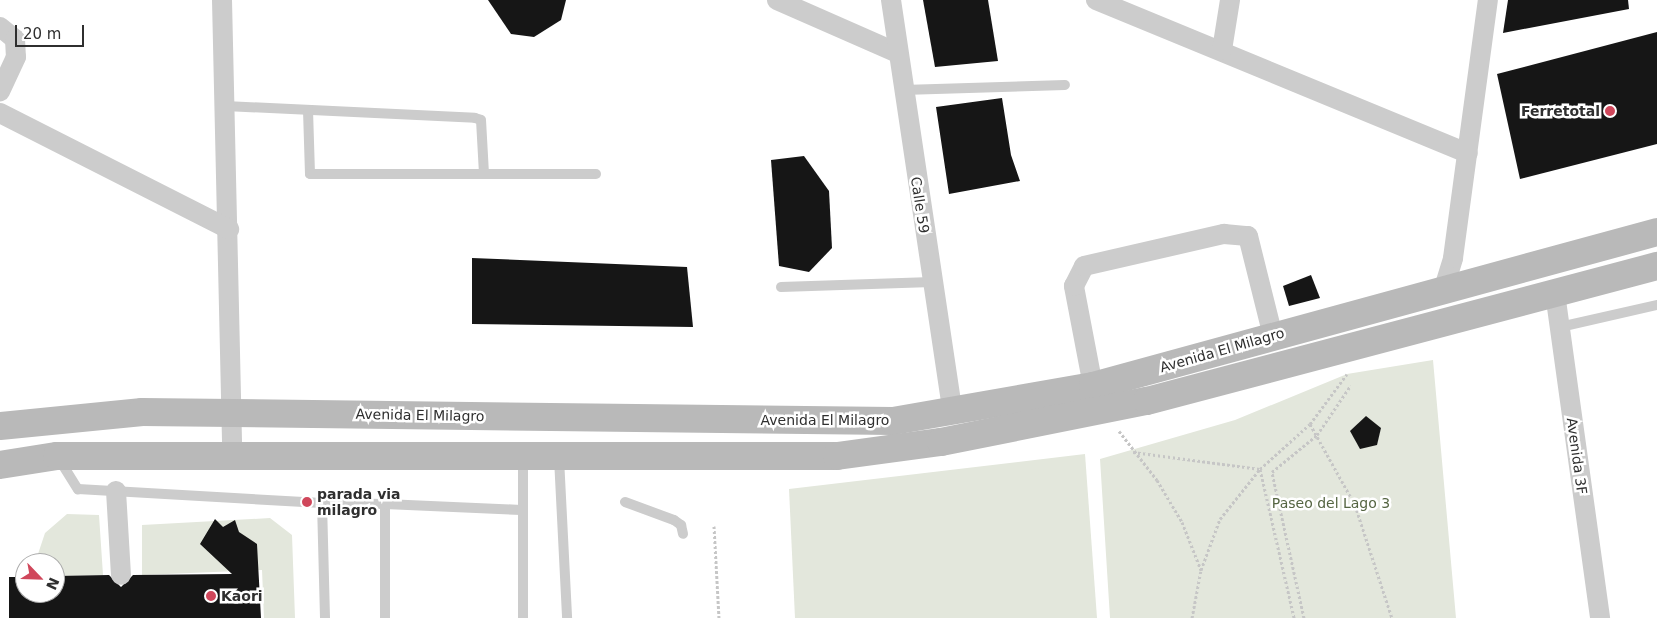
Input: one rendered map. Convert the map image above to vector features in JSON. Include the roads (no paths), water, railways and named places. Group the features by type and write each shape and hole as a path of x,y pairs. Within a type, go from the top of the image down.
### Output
{"main road":[{"name":"Avenida El Milagro","path":"0,426 142,412 893,421 1093,386 1444,288 1657,232"},
{"name":"Avenida El Milagro","path":"0,465 57,456 837,456 941,442 1147,401 1657,266"}],"street":[{"path":"222,0 234,413 232,457"},
{"path":"777,0 898,53"},
{"name":"Calle 59","path":"891,0 902,90 952,410"},
{"path":"1222,50 1230,0"},
{"path":"1444,288 1453,258 1488,0"},
{"path":"1100,1 1468,153"},
{"path":"0,27 14,40 16,57 0,92"},
{"path":"0,113 229,229"},
{"path":"1093,386 1074,286 1084,266 1224,234 1248,236 1273,336"},
{"name":"Avenida 3F","path":"1555,293 1600,618"},
{"path":"116,491 121,575"}],"lane":[{"path":"902,90 1065,85"},
{"path":"226,106 475,118 481,120 484,174"},
{"path":"308,110 310,174 596,174"},
{"path":"781,286 932,282"},
{"path":"1560,327 1657,304"},
{"path":"57,456 78,490 322,504 385,504 521,510"},
{"path":"523,457 521,510 523,618"},
{"path":"559,457 567,618"},
{"path":"625,502 674,520 681,525 683,534"},
{"path":"322,504 325,618"},
{"path":"385,504 385,618"}],"place":[{"name":"Ferretotal","path":"1610,111"},
{"name":"parada via milagro","path":"307,502"},
{"name":"Kaori","path":"211,596"}],"park label":[{"name":"Paseo del Lago 3","path":"1331,503"}]}
